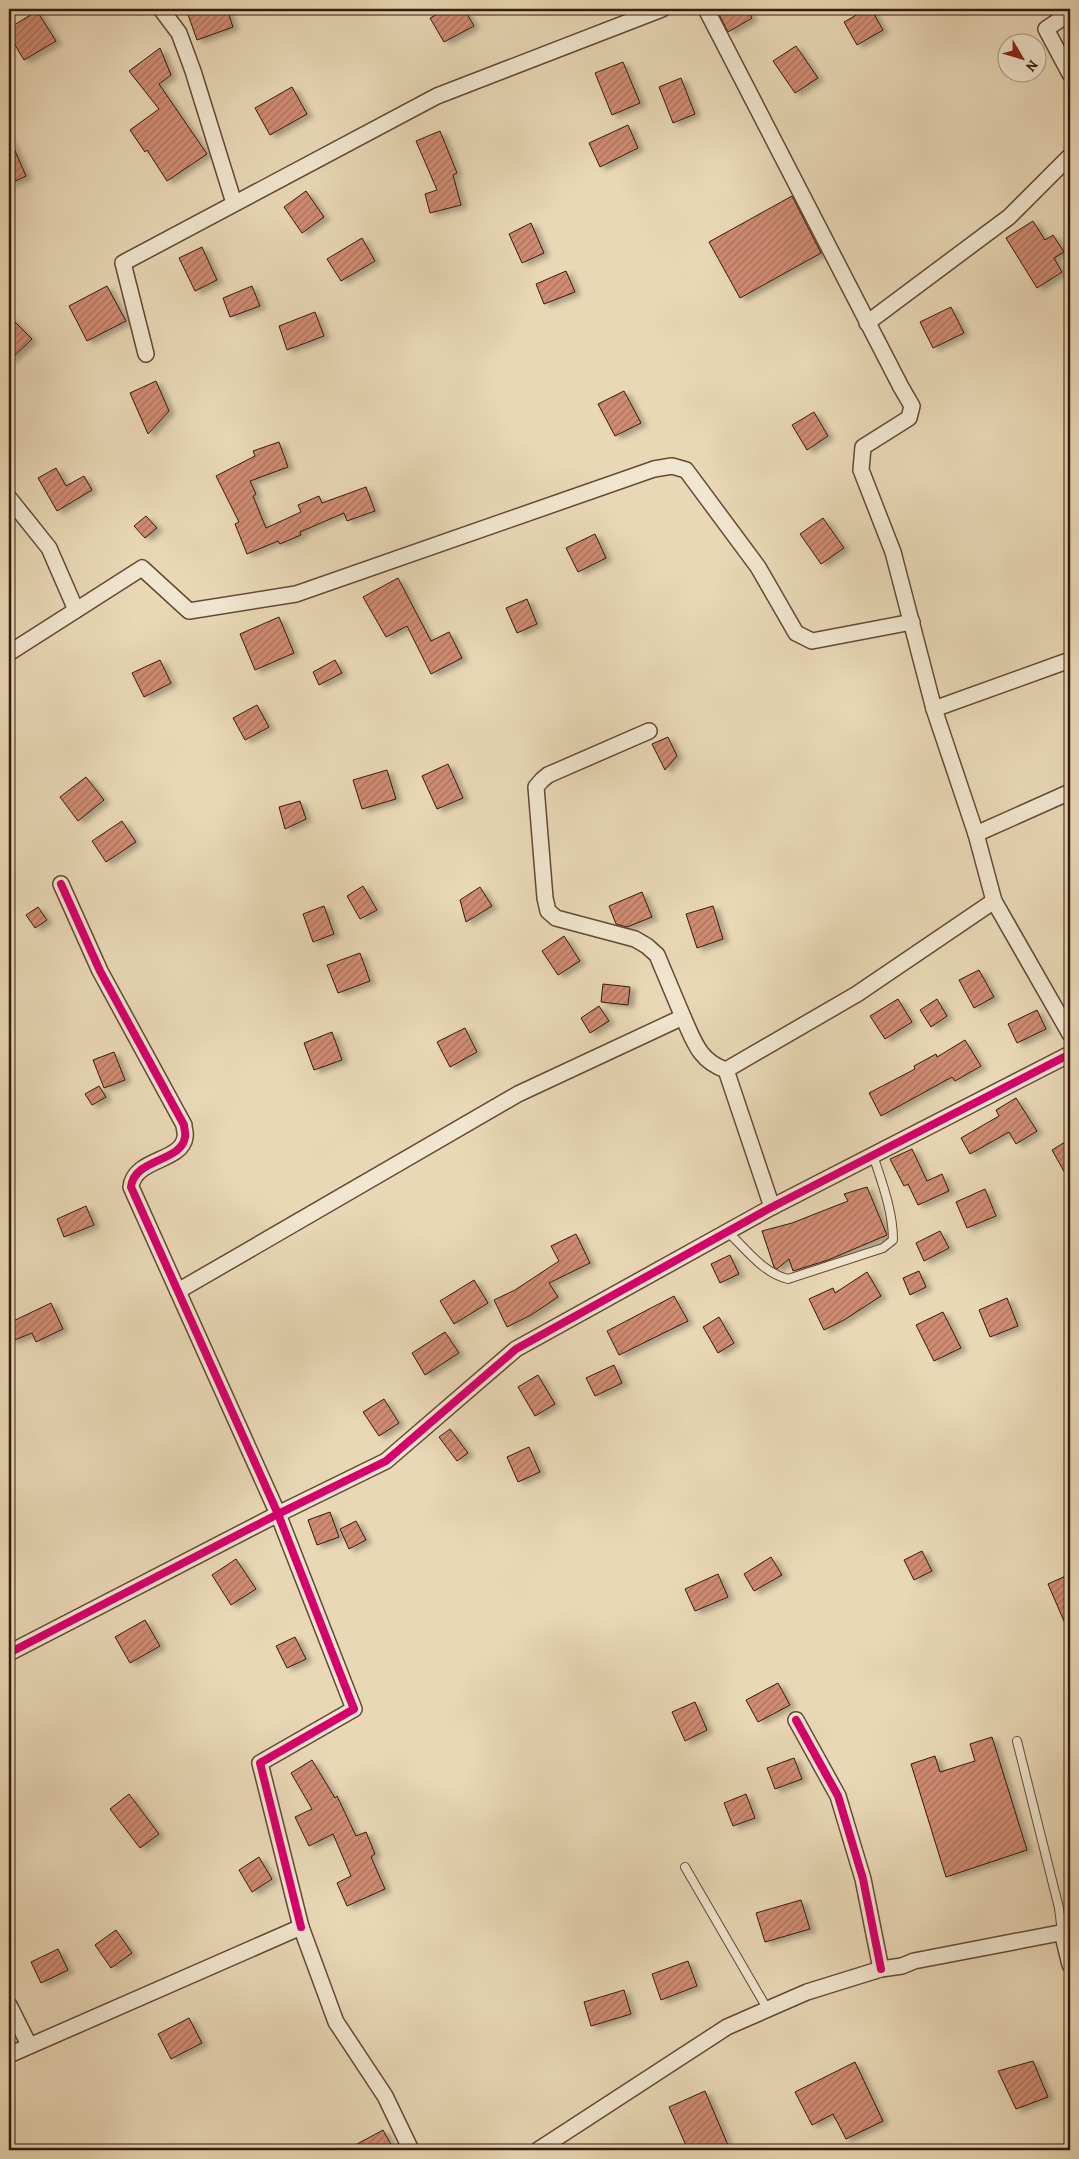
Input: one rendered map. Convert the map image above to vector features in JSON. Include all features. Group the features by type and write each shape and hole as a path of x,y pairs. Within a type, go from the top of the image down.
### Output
{"street":[{"path":"161,9 179,33 234,203"},
{"path":"706,9 912,406 909,418 863,447 861,470 893,552 934,709 976,834 994,901 1070,1034"},
{"path":"146,354 122,263 437,96 655,10"},
{"path":"1070,12 1046,29 1070,74"},
{"path":"868,322 1009,216 1070,156"},
{"path":"9,652 142,568 189,611 296,594 654,469 672,466 686,470 758,567 796,633 812,641 912,622"},
{"path":"9,498 49,548 76,610"},
{"path":"934,709 1070,660"},
{"path":"649,731 548,775 536,787 545,898 548,911 556,918 635,939 657,955 700,1054 713,1066 726,1070 857,994 994,901"},
{"path":"976,834 1070,792"},
{"path":"61,884 100,971 184,1125 185,1138 180,1148 137,1172 132,1178 131,1187 278,1514 354,1709 260,1763 301,1927 336,2022 385,2096 411,2150"},
{"path":"178,1291 518,1094 683,1017"},
{"path":"9,1653 278,1514 386,1461 516,1349 772,1207 1070,1054"},
{"path":"726,1070 772,1207"},
{"path":"796,1720 838,1796 863,1878 881,1969"},
{"path":"9,2055 301,1927"},
{"path":"538,2150 727,2027 807,1992 881,1969 1066,1931 1070,1965"},
{"path":"9,2005 29,2045"}],"lane":[{"path":"728,1232 767,1270 788,1280 883,1248 893,1240 893,1231 889,1203 873,1155"},
{"path":"1017,1741 1066,1931"},
{"path":"685,1867 768,2010"}],"building":[{"path":"186,9 227,9 233,27 197,40"},
{"path":"447,9 464,9 474,26 444,42 430,18"},
{"path":"725,9 747,9 752,18 728,32 718,12"},
{"path":"867,9 871,9 883,30 857,45 844,22"},
{"path":"37,11 56,41 24,60 9,35 9,28"},
{"path":"796,46 818,78 795,93 773,61"},
{"path":"160,48 171,75 159,84 207,154 167,181 147,150 145,152 130,130 159,109 129,71"},
{"path":"623,62 640,103 612,115 595,73"},
{"path":"681,78 695,114 673,123 659,87"},
{"path":"292,87 307,114 270,135 255,108"},
{"path":"628,125 638,148 600,167 589,143"},
{"path":"440,131 457,173 453,175 461,205 430,213 425,194 437,190 416,141"},
{"path":"9,137 26,176 9,184"},
{"path":"306,191 324,217 302,233 284,207"},
{"path":"792,196 821,253 740,298 709,242"},
{"path":"1033,221 1045,240 1053,235 1064,252 1054,258 1062,272 1037,288 1006,238"},
{"path":"531,223 544,253 522,263 509,234"},
{"path":"362,238 375,261 341,281 327,259"},
{"path":"202,247 217,280 195,291 179,258"},
{"path":"566,271 575,292 544,304 536,284"},
{"path":"107,286 126,321 87,341 69,306"},
{"path":"252,286 260,306 230,317 223,298"},
{"path":"951,307 964,333 933,348 920,322"},
{"path":"315,312 324,336 287,350 279,326"},
{"path":"9,316 32,339 9,361"},
{"path":"156,381 169,411 148,434 130,393"},
{"path":"624,391 641,423 615,436 598,404"},
{"path":"814,412 828,436 807,450 792,425"},
{"path":"279,442 288,467 250,481 256,494 253,496 266,528 301,512 298,505 319,496 322,503 366,487 375,511 347,521 344,513 300,532 301,535 280,544 278,541 247,554 235,524 239,522 216,476 255,456 253,451"},
{"path":"56,468 66,486 84,476 92,490 57,511 38,478"},
{"path":"146,516 157,528 145,538 134,526"},
{"path":"823,518 844,548 821,564 800,534"},
{"path":"595,534 606,558 578,572 566,548"},
{"path":"398,578 431,641 449,632 462,658 431,674 407,626 386,637 363,597"},
{"path":"527,599 537,624 517,633 506,608"},
{"path":"279,617 294,653 255,670 240,634"},
{"path":"160,660 171,683 144,697 132,673"},
{"path":"335,660 342,673 319,685 313,672"},
{"path":"257,705 269,727 245,740 233,718"},
{"path":"668,737 677,756 665,770 652,744"},
{"path":"448,764 463,798 437,809 422,776"},
{"path":"387,770 396,799 362,809 353,780"},
{"path":"86,777 104,800 78,821 60,797"},
{"path":"300,801 306,819 285,829 279,807"},
{"path":"122,821 136,842 106,862 92,841"},
{"path":"363,886 377,910 360,919 347,896"},
{"path":"480,887 492,906 466,922 460,900"},
{"path":"642,892 652,917 627,927 616,924 609,906"},
{"path":"324,906 334,934 313,942 303,914"},
{"path":"713,906 723,939 697,948 686,914"},
{"path":"38,907 47,920 35,928 26,915"},
{"path":"564,936 580,961 558,975 542,951"},
{"path":"360,953 370,981 338,993 327,965"},
{"path":"979,970 994,997 974,1008 959,980"},
{"path":"603,984 630,987 628,1005 601,1002"},
{"path":"898,999 912,1022 885,1039 870,1016"},
{"path":"937,999 947,1016 931,1027 920,1010"},
{"path":"599,1006 609,1021 590,1033 581,1018"},
{"path":"1037,1010 1046,1029 1017,1043 1008,1024"},
{"path":"465,1028 477,1052 450,1067 437,1042"},
{"path":"332,1032 342,1060 314,1070 304,1043"},
{"path":"965,1040 981,1066 955,1081 952,1077 881,1116 869,1093 915,1069 914,1066 936,1054 937,1057"},
{"path":"114,1052 125,1080 104,1088 93,1060"},
{"path":"99,1086 106,1097 92,1105 85,1094"},
{"path":"1016,1098 1037,1131 1016,1144 1009,1132 970,1154 961,1138 999,1116 996,1110"},
{"path":"1070,1139 1070,1182 1052,1150"},
{"path":"912,1149 927,1181 942,1174 949,1191 918,1205 908,1184 904,1186 890,1159"},
{"path":"867,1187 887,1235 828,1260 793,1271 789,1259 777,1269 774,1267 762,1231 792,1223 848,1201 844,1194"},
{"path":"985,1189 996,1216 967,1228 956,1202"},
{"path":"86,1206 94,1225 64,1237 57,1219"},
{"path":"940,1231 949,1248 924,1261 916,1243"},
{"path":"576,1234 590,1263 549,1283 558,1297 531,1315 507,1327 494,1300 515,1290 559,1261 551,1246"},
{"path":"730,1255 739,1274 720,1283 711,1264"},
{"path":"919,1271 926,1287 910,1295 903,1278"},
{"path":"867,1272 881,1296 844,1320 824,1330 809,1299 833,1288 835,1293"},
{"path":"474,1280 488,1303 454,1324 440,1301"},
{"path":"674,1296 688,1321 619,1355 607,1331"},
{"path":"1007,1298 1018,1326 990,1337 979,1310"},
{"path":"51,1303 63,1329 36,1342 32,1333 12,1341 9,1334 9,1323"},
{"path":"943,1312 961,1348 934,1361 916,1325"},
{"path":"719,1317 734,1343 718,1353 703,1327"},
{"path":"445,1332 459,1353 425,1375 412,1353"},
{"path":"614,1365 622,1383 595,1396 586,1378"},
{"path":"538,1375 555,1404 535,1416 518,1387"},
{"path":"384,1399 399,1423 379,1436 363,1412"},
{"path":"450,1429 468,1453 457,1461 439,1437"},
{"path":"529,1447 540,1472 518,1482 507,1457"},
{"path":"330,1512 339,1537 317,1545 308,1520"},
{"path":"356,1521 366,1540 349,1549 340,1529"},
{"path":"922,1551 932,1571 914,1580 904,1560"},
{"path":"771,1557 782,1575 754,1591 744,1574"},
{"path":"236,1559 256,1589 231,1605 212,1575"},
{"path":"718,1574 728,1597 695,1611 685,1589"},
{"path":"1070,1574 1070,1635 1048,1584"},
{"path":"145,1620 160,1646 130,1663 115,1637"},
{"path":"295,1637 306,1659 287,1668 276,1646"},
{"path":"778,1683 790,1705 758,1722 746,1700"},
{"path":"695,1702 707,1730 685,1741 672,1712"},
{"path":"992,1737 1027,1850 946,1877 911,1764 935,1756 940,1772 975,1761 970,1744"},
{"path":"794,1758 802,1779 775,1789 767,1768"},
{"path":"312,1760 335,1798 337,1796 356,1836 366,1832 375,1854 371,1857 385,1889 347,1906 337,1883 351,1876 333,1834 309,1846 295,1817 312,1809 291,1773"},
{"path":"129,1794 159,1834 140,1848 110,1809"},
{"path":"746,1794 755,1818 733,1826 724,1803"},
{"path":"259,1857 272,1879 252,1892 239,1870"},
{"path":"801,1900 810,1929 765,1942 756,1913"},
{"path":"116,1930 132,1953 111,1968 95,1945"},
{"path":"58,1949 68,1970 41,1983 31,1962"},
{"path":"688,1961 697,1986 661,2000 652,1974"},
{"path":"624,1990 631,2014 591,2026 584,2002"},
{"path":"189,2018 202,2043 171,2059 158,2034"},
{"path":"1033,2061 1048,2097 1016,2109 998,2071"},
{"path":"855,2062 883,2121 846,2139 833,2114 812,2125 795,2092"},
{"path":"705,2091 730,2150 688,2150 669,2107"},
{"path":"383,2130 394,2150 346,2150"}],"cycle path":[{"path":"61,884 100,971 184,1125 185,1136 182,1145 176,1151 140,1170 134,1178 131,1187 278,1514 354,1709 260,1763 301,1927"},
{"path":"9,1653 278,1514 386,1461 516,1349 772,1207 1070,1054"},
{"path":"796,1720 838,1796 863,1879 881,1969"}]}
